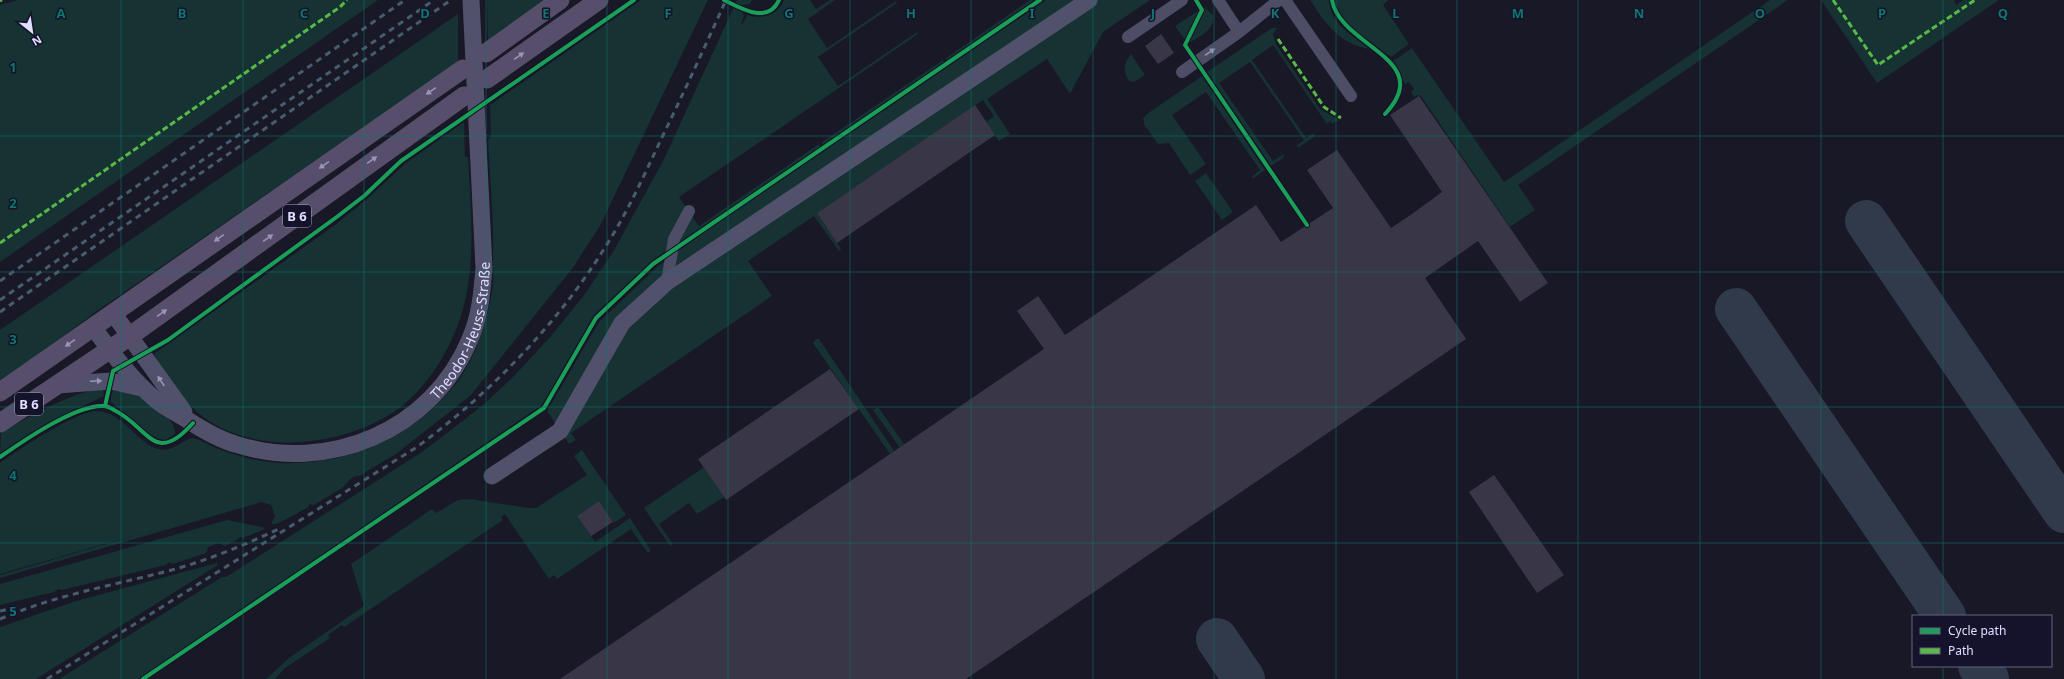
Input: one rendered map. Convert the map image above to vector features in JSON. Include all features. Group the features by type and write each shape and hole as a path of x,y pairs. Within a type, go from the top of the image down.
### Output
{"main road":[{"path":"486,52 560,0"},
{"path":"487,79 600,0"},
{"name":"B 6","path":"0,392 463,69"},
{"name":"B 6","path":"0,423 130,336 464,96"}],"street":[{"name":"Theodor-Heuss-Straße","path":"93,327 128,373 157,400 203,430 234,444 279,453 306,455 346,448 376,437 408,417 432,397 453,371 470,339 481,305 484,268 471,0"},
{"path":"492,476 560,431 622,323 667,282 1090,0"},
{"path":"1128,38 1182,0"},
{"path":"1218,0 1239,32"},
{"path":"1182,72 1239,32 1279,0"},
{"path":"1285,0 1351,96"},
{"path":"667,282 674,239 689,211"},
{"name":"Theodor-Heuss-Straße","path":"113,313 172,398 193,423"},
{"path":"57,385 111,381 144,389"}],"green space":[{"path":"18,0 378,0 0,262 0,5"},
{"path":"487,0 545,0 488,41"},
{"path":"641,0 708,0 600,226 572,269 471,395 396,454 359,476 353,477 342,488 314,505 310,504 307,508 277,524 271,524 275,516 271,505 262,502 0,578 0,575 161,528 0,574 0,463 48,432 76,417 96,411 107,413 117,418 150,446 159,449 172,448 191,438 231,454 256,460 280,463 306,463 356,453 379,444 401,432 422,417 441,400 458,381 470,361 484,326 492,291 493,228 488,140 491,136 490,105"},
{"path":"737,0 752,0 750,4 742,5 741,8 744,16 742,25 747,15 758,17 774,13 784,0 810,0 816,9 830,0 835,0 808,19 827,48 896,1 897,3 818,57 838,86 917,32 918,34 679,197 699,226 819,144 821,147 654,259 594,315 542,405 139,679 59,679 222,577 226,577 422,452 482,406 514,376 551,336 585,294 613,252 664,159"},
{"path":"1030,0 1035,0 947,60 946,58"},
{"path":"1046,0 1150,0 1103,32 1070,94 1047,59 987,99 1010,134 999,141 986,122 994,116 983,100 817,213 841,249 839,251 814,216 748,261 772,296 571,433 576,440 569,444 547,411 599,322 658,266 703,233"},
{"path":"1310,0 1329,0 1333,16 1338,23 1370,49 1350,43 1334,32"},
{"path":"1335,0 1388,0 1383,5 1409,44 1391,57 1348,25 1341,17"},
{"path":"1770,0 1788,0 1518,185 1535,210 1510,227 1421,96 1418,95 1414,97 1411,92 1414,89 1409,82 1405,84 1393,61 1412,48 1504,182"},
{"path":"1821,0 1954,0 1956,5 1963,0 1999,0 1877,83"},
{"path":"1204,7 1213,15 1212,25 1201,36 1188,44 1175,26"},
{"path":"458,14 458,62 97,311 0,383 0,330"},
{"path":"1272,28 1277,28 1273,34 1276,44 1320,109 1339,120 1332,124 1330,121 1327,124 1273,45 1252,60 1306,138 1314,133 1314,137 1299,147 1296,146 1304,140 1250,62 1219,83 1273,161 1284,154 1283,158 1271,166 1207,72"},
{"path":"1131,54 1145,75 1134,82 1128,80 1125,73 1127,60"},
{"path":"943,60 944,62 823,145 822,142"},
{"path":"1202,76 1265,170 1254,178 1251,177 1260,170 1206,92 1172,115 1206,164 1190,175 1169,143 1158,144 1145,126 1143,119 1147,114"},
{"path":"464,122 465,157 468,157 471,203 470,272 461,317 452,339 435,369 420,389 394,412 372,424 347,434 321,440 295,442 268,441 243,436 219,426 190,406 173,385 154,354 335,225 366,200 406,163"},
{"path":"1206,173 1233,212 1222,220 1195,181"},
{"path":"816,339 819,339 894,451 890,454 813,343"},
{"path":"103,389 104,396 60,417 0,453 1,433 65,399 78,394"},
{"path":"113,389 137,395 156,406 172,422 175,434 166,440 159,439 145,431 110,402"},
{"path":"878,407 904,444 900,448 873,410"},
{"path":"582,450 626,515 614,523 599,501 577,516 595,542 630,518 650,549 648,553 631,529 557,579 554,575 549,579 505,514 501,517 503,520 344,627 342,625 328,635 330,638 285,668 275,679 266,679 289,658 364,606 351,564 432,509 436,513 458,500 469,499 536,508 587,475 574,456"},
{"path":"704,467 724,497 697,514 689,503 659,524 673,544 670,546 644,508"},
{"path":"227,520 262,527 265,529 243,538 240,537 225,546 219,543 208,547 206,553 173,564 169,562 166,565 62,590 59,589 54,592 0,605 0,584"},
{"path":"217,563 218,565 36,679 0,679 0,627 76,601"}],"building":[{"path":"1161,34 1174,53 1158,64 1145,46"},
{"path":"1419,96 1548,283 1520,302 1478,241 1425,278 1466,339 966,679 560,679 1044,349 1017,311 1038,296 1065,335 1256,205 1281,242 1333,208 1307,170 1337,150 1391,228 1412,214 1442,192 1390,115"},
{"path":"975,105 995,135 837,243 817,213"},
{"path":"830,369 859,409 726,500 698,459"},
{"path":"1494,475 1564,575 1537,593 1469,492"},
{"path":"599,501 613,522 591,536 577,516"}],"taxiway":[{"path":"1866,221 2064,512"},
{"path":"1736,309 1944,615"},
{"path":"1217,639 1244,679"},
{"path":"1980,667 1988,679"}],"railway":[{"path":"0,281 405,0"},
{"path":"0,300 434,0"},
{"path":"0,312 451,0"},
{"path":"47,679 417,447 471,404 496,381 520,357 565,305 585,278 613,235 644,176 726,0"},
{"path":"0,619 40,604 194,563 279,529"},
{"path":"0,611 18,607"}],"marked path":[{"path":"0,243 340,7 347,0"},
{"path":"1833,0 1878,65 1975,0"},
{"path":"1278,39 1324,107 1341,118"}],"cycle path":[{"path":"105,406 113,371 168,340 338,216 364,196 401,161 634,0"},
{"path":"724,0 746,10 761,13 768,12 774,8 779,0"},
{"path":"143,679 544,408 596,318 653,264 1040,0"},
{"path":"1196,0 1202,10 1185,45 1307,225"},
{"path":"1332,0 1339,16 1351,30 1381,54 1393,66 1400,80 1398,95 1385,114"},
{"path":"0,457 64,417 91,407 104,406 112,409 126,417 144,433 160,443 169,442 180,436 193,423"}]}
